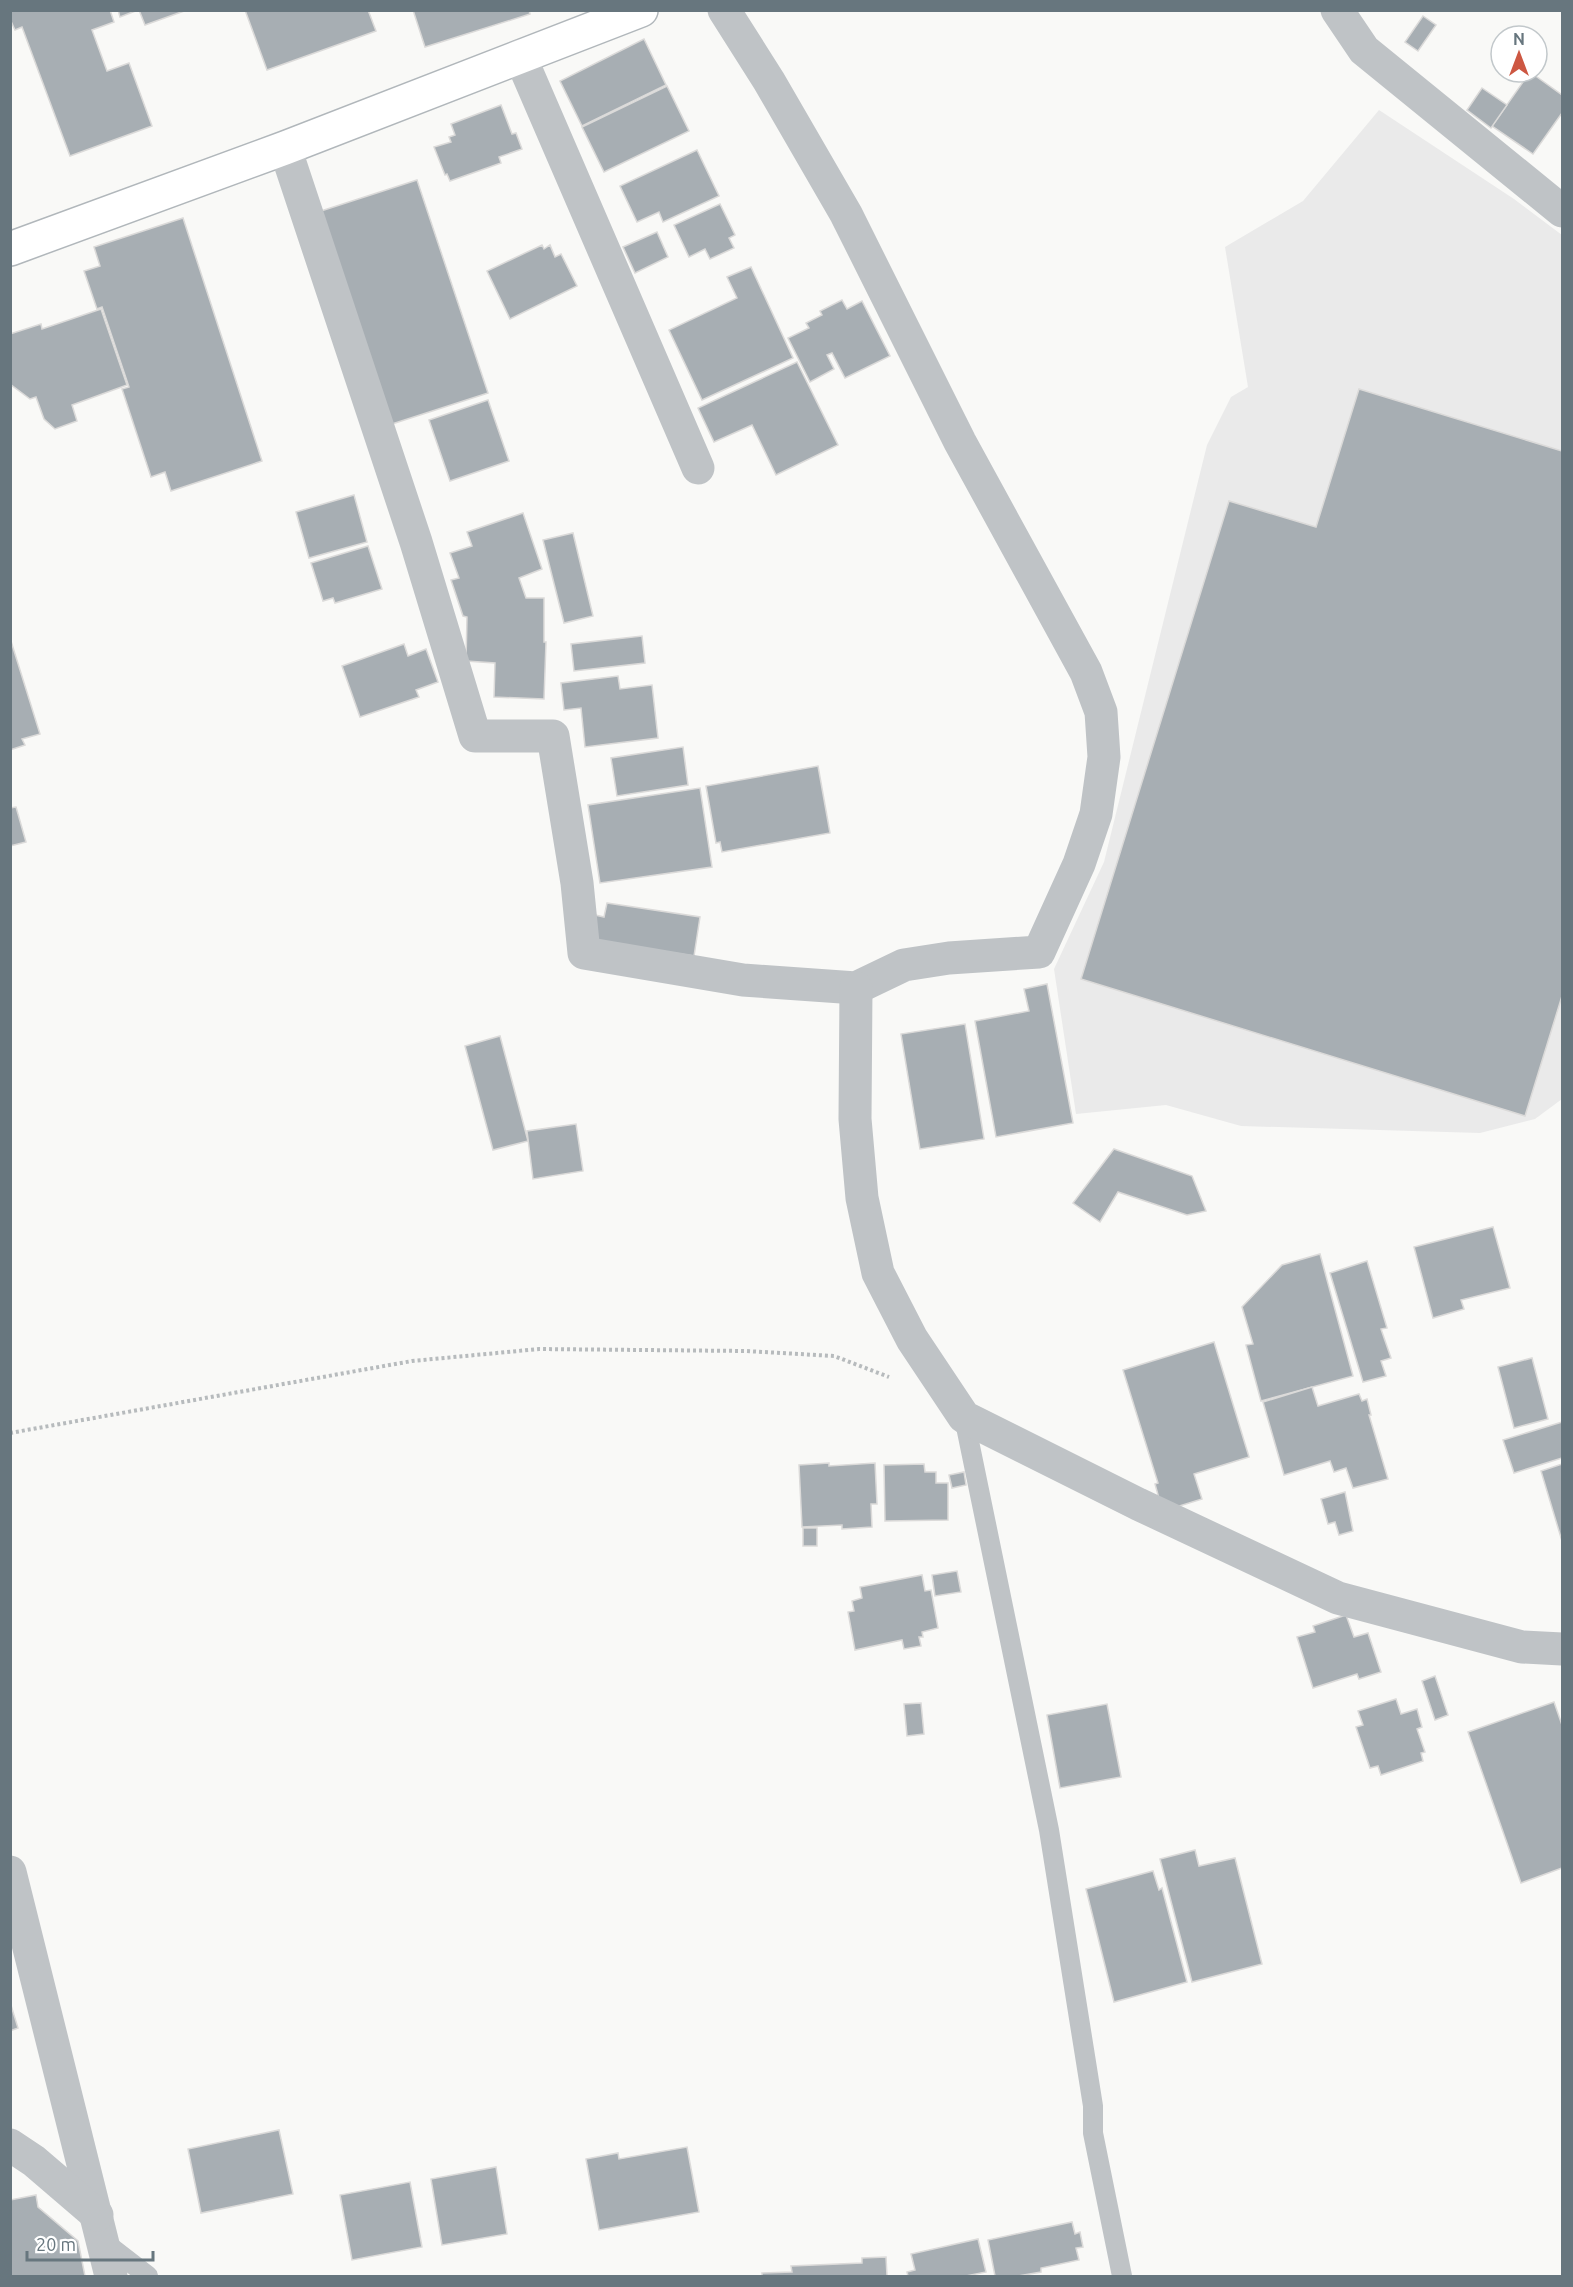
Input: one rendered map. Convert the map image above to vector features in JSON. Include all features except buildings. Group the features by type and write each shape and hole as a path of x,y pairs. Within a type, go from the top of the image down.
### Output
{"street":[{"path":"10,249 285,148 641,10"},
{"path":"285,148 416,542 475,736 553,736 577,883 584,953 743,980 856,988 904,965 949,958 1039,952 1079,864 1096,814 1104,757 1101,712 1086,672 960,442 846,214 769,81 724,10"},
{"path":"1337,10 1364,50 1563,211"},
{"path":"520,56 698,468"},
{"path":"856,988 855,1119 862,1198 878,1273 912,1339 964,1417 1138,1504 1338,1598 1522,1647 1563,1649"},
{"path":"10,1872 101,2228 111,2277"},
{"path":"10,2145 34,2161 101,2228"}],"lane":[{"path":"964,1417 1049,1830 1093,2106 1093,2133 1122,2277"},
{"path":"101,2228 148,2277"}],"path":[{"path":"10,1433 412,1361 539,1349 746,1351 834,1356 897,1380"}],"shaded area":[{"path":"1379,110 1514,199 1562,235 1562,1099 1535,1119 1480,1133 1241,1126 1166,1105 1076,1114 1054,969 1104,862 1207,445 1231,397 1248,387 1225,247 1303,201"}]}
